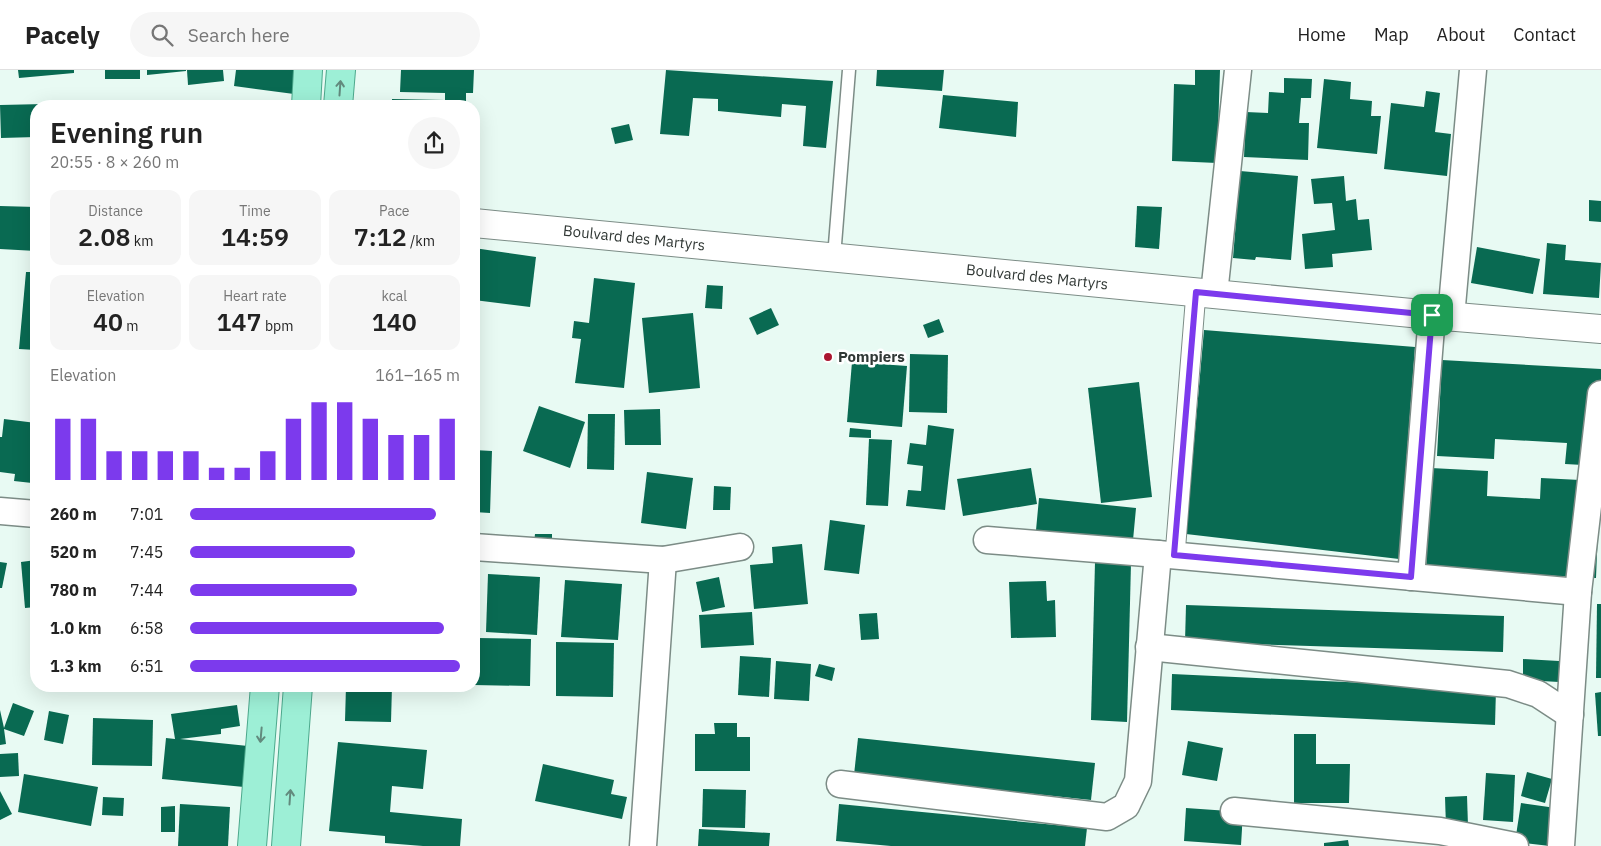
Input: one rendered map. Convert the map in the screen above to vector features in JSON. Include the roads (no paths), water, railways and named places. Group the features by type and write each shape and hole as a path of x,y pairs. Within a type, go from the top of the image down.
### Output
{"main road":[{"path":"306,100 308,70"},
{"path":"338,100 341,70"},
{"path":"252,846 265,692"},
{"path":"286,846 298,692"}],"street":[{"path":"840,784 1107,817 1126,806 1138,780 1149,647 1166,554 1238,70"},
{"path":"1411,577 1441,316 1473,70"},
{"name":"Boulvard des Martyrs","path":"480,224 1441,316 1601,329"},
{"path":"1561,846 1578,592 1601,394"},
{"path":"0,511 30,514"},
{"path":"987,540 1166,554 1578,592"},
{"path":"480,547 663,560 740,547"},
{"path":"643,846 663,560"},
{"path":"1149,647 1508,684 1538,694 1570,715"},
{"path":"1234,811 1440,831 1515,846"}],"lane":[{"path":"834,257 849,70"}],"place":[{"name":"Pompiers","path":"828,357"}]}
